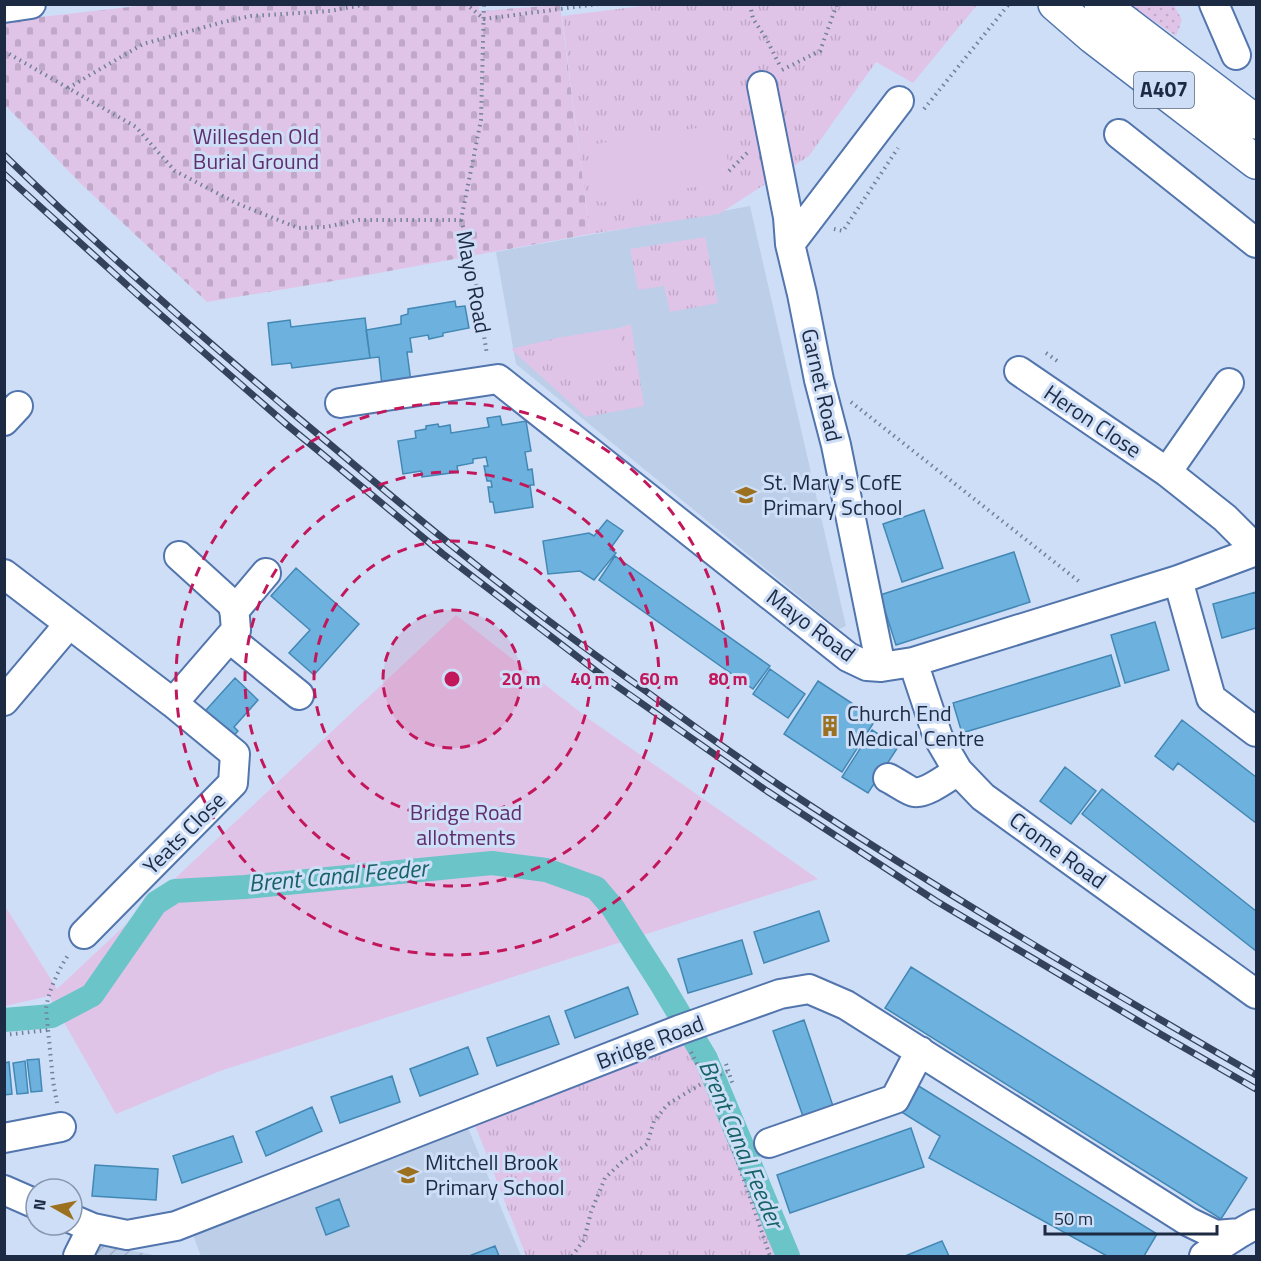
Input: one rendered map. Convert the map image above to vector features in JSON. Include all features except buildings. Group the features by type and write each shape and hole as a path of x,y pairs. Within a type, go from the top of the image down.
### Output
{"main road":[{"name":"A407","path":"1101,4 1257,122"},
{"name":"A407","path":"1070,9 1093,37 1257,162"}],"street":[{"path":"1214,4 1236,55"},
{"name":"Garnet Road","path":"772,78 790,244 819,380 836,445 881,667"},
{"path":"790,244 911,106"},
{"path":"1119,134 1257,243"},
{"name":"Heron Close","path":"1019,371 1167,472 1225,518 1257,550"},
{"name":"Mayo Road","path":"491,380 498,379 848,657 867,666 881,667 913,662 1178,580 1257,550"},
{"path":"340,403 491,380"},
{"path":"1167,472 1229,383"},
{"path":"173,703 236,630 234,606 179,556"},
{"path":"234,610 266,573"},
{"name":"Yeats Close","path":"4,574 173,703 235,754 233,783 84,934"},
{"path":"1178,580 1211,698 1257,732"},
{"path":"4,701 69,624"},
{"path":"229,638 298,695"},
{"name":"Crome Road","path":"913,662 938,737 958,771 983,797 1257,994"},
{"path":"888,778 914,792 924,790 958,771"},
{"name":"Bridge Road","path":"84,1224 127,1235 176,1226 680,1030 780,994 809,989 846,1005 1189,1222 1216,1235 1248,1228"},
{"path":"769,1143 895,1099 920,1051"},
{"path":"4,1138 61,1127"},
{"path":"4,1190 24,1199"},
{"path":"1204,1257 1248,1228"},
{"path":"78,1257 80,1237"}],"path":[{"path":"68,88 143,44 251,16 330,11 368,4"},
{"path":"465,4 484,20"},
{"path":"4,51 136,127 175,171 236,203 298,228 326,227 359,220 461,220 481,120 484,4"},
{"path":"484,20 598,4"},
{"path":"772,78 820,51 837,4"},
{"path":"911,106 929,102 1009,4"},
{"path":"828,237 834,229 843,231 903,141"},
{"name":"Mayo Road","path":"461,220 472,256 491,380"},
{"path":"1046,353 1060,363"},
{"path":"846,398 1081,583"},
{"path":"61,1127 53,1081 46,1009 47,1001 64,962 84,934"},
{"path":"4,1035 49,1030"},
{"path":"680,1030 706,1081 751,1199 770,1257"},
{"path":"726,1064 733,1084"},
{"path":"572,1257 584,1240 591,1212 605,1178 647,1144 654,1121 668,1104 706,1081 728,1071"}],"shaded area":[{"name":"St. Mary's CofE Primary School","path":"750,206 846,626 839,629 516,364 496,252"},
{"name":"Mitchell Brook Primary School","path":"466,1123 521,1256 201,1256 190,1227"},
{"path":"78,1241 160,1256 69,1256"}],"green space":[{"name":"Willesden Old Burial Ground","path":"156,4 479,4 479,11 560,5 590,234 207,302 80,183 5,105 4,21"},
{"path":"658,4 977,5 913,83 876,62 809,156 719,214 590,234 562,16"},
{"path":"1130,5 1174,5 1182,20 1176,36"},
{"path":"722,124 731,181 598,203 589,145"},
{"path":"705,237 718,303 670,312 664,286 638,290 630,249"},
{"path":"631,324 644,406 586,417 511,349 557,338 619,328"},
{"path":"619,328 625,365 564,376 557,338"},
{"name":"Bridge Road allotments","path":"456,615 589,719 818,879 220,1071 116,1114 49,996 5,1006 5,906 57,989"},
{"path":"694,1032 715,1061 794,1256 526,1256 473,1120"}],"waterway":[{"name":"Brent Canal Feeder","path":"4,1020 52,1016 92,995 156,903 175,891 245,887 492,863 546,870 596,888 613,908 662,985 706,1059 788,1256"}],"railway":[{"path":"4,155 124,267 248,376 456,549 575,640 734,755 845,828 1020,936 1256,1075"},
{"path":"4,174 286,424 443,554 604,677 767,791 936,901 1256,1089"}],"place":[{"name":"St. Mary's CofE Primary School","path":"746,495"},
{"name":"Church End Medical Centre","path":"830,726"},
{"name":"Mitchell Brook Primary School","path":"408,1175"}]}
